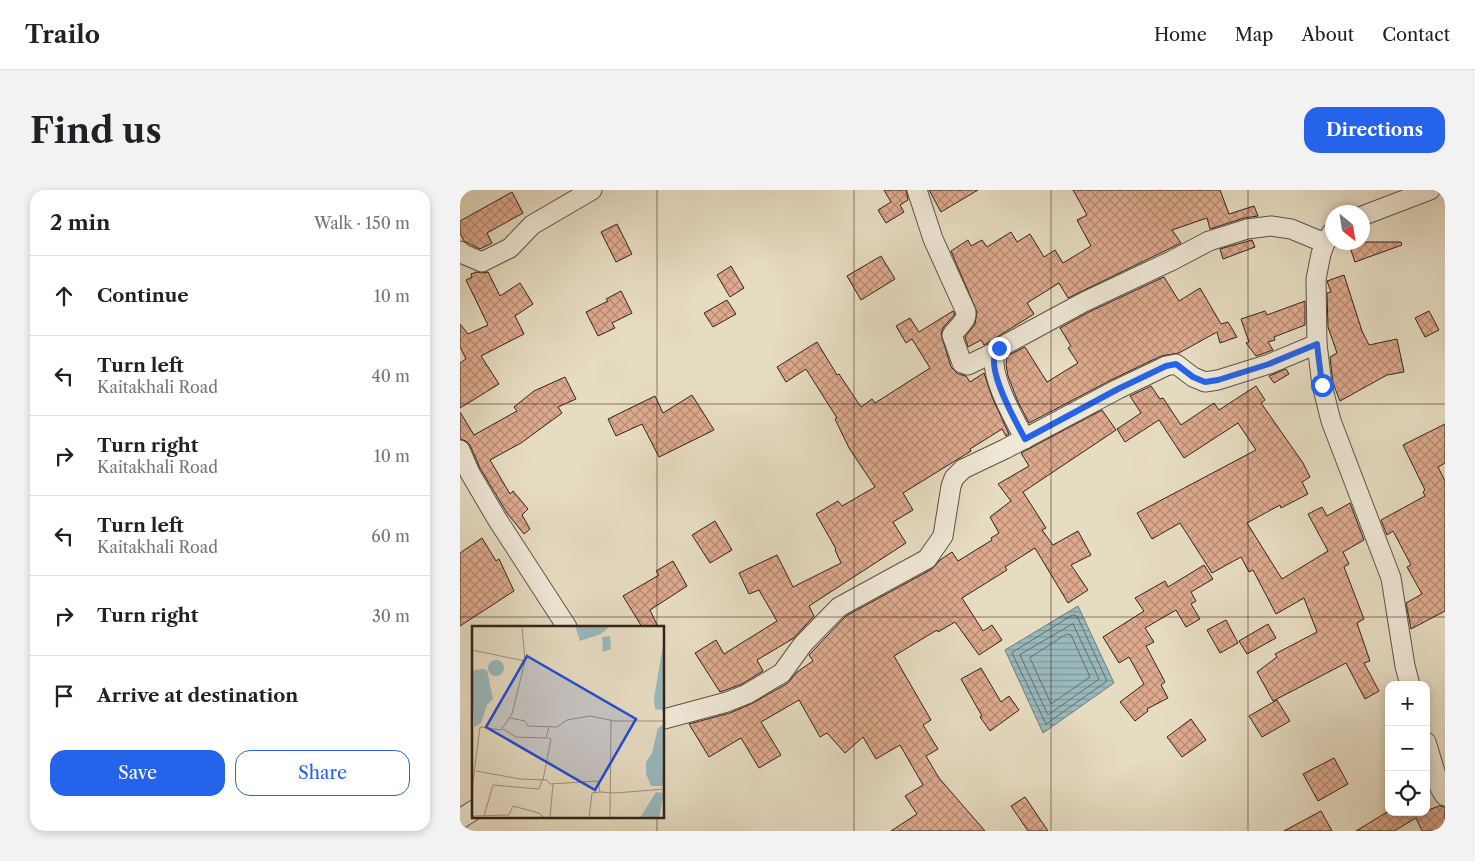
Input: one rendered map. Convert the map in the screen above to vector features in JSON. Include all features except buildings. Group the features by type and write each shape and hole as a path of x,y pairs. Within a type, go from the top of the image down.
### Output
{"street":[{"path":"460,251 482,262 510,248 532,225 592,190"},
{"path":"917,190 933,239 966,312 964,322 952,335 962,363 968,365 1084,302 1210,241 1247,229 1271,226 1325,237"},
{"path":"1370,213 1430,190"},
{"path":"1325,245 1320,254 1316,280 1317,344 1322,385 1332,421 1391,578 1409,681"},
{"path":"665,719 727,702 747,694 782,673 803,644 839,606 927,559 943,536 954,478 963,469 1166,366 1176,364 1193,377 1205,382 1218,380 1269,364 1317,344"},
{"path":"995,352 993,359 998,379 1008,408 1025,439"},
{"path":"460,450 470,473 502,527 526,565 543,587 566,626"},
{"path":"1430,753 1444,790"},
{"path":"460,819 472,811"}],"water":[{"path":"1078,606 1114,683 1043,733 1005,650"}],"route":[{"path":"999,348 995,352 993,359 994,367 1008,408 1025,439 1118,389 1166,366 1176,364 1193,377 1205,382 1218,380 1269,364 1317,344 1322,385"}]}
